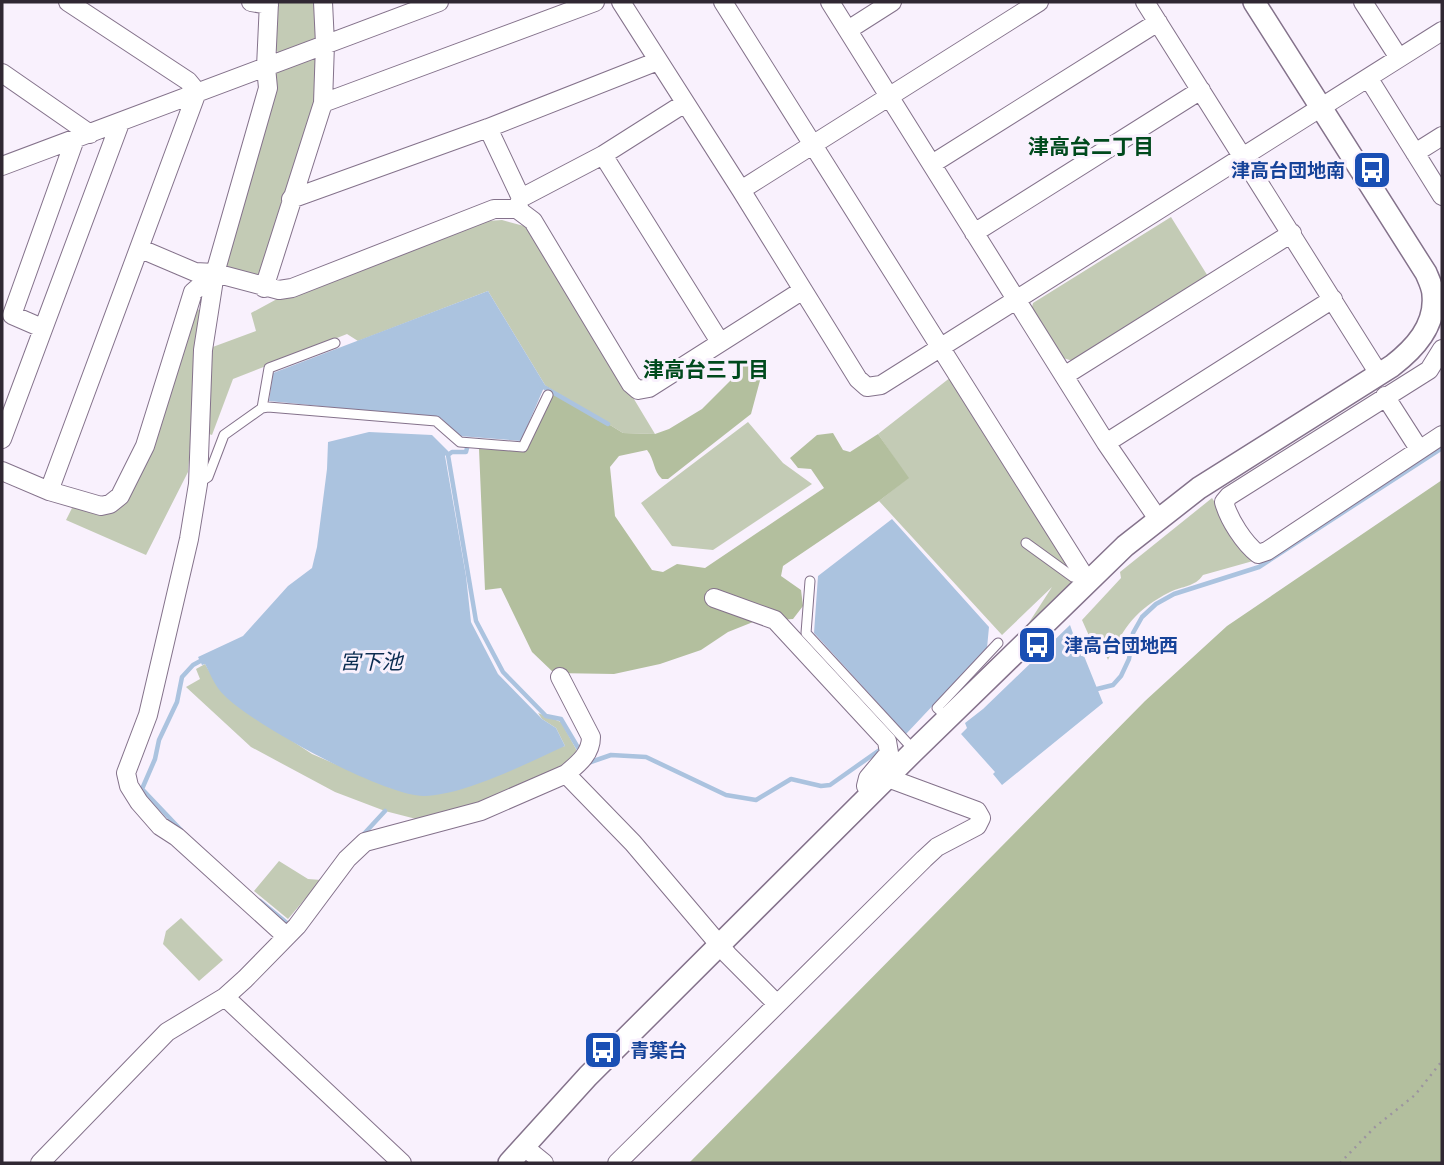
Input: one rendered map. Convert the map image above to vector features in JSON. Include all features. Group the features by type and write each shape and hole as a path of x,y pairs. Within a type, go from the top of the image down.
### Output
{"street":[{"path":"68,2 188,81 197,92"},
{"path":"251,2 269,3 266,67 268,88 215,274 203,350 198,484 189,539 148,715 126,773 129,786 139,802 160,826 177,837 290,932"},
{"path":"264,288 323,103 326,44 323,2"},
{"path":"2,166 439,2"},
{"path":"323,103 596,2"},
{"path":"621,2 858,379 867,387 881,385 1442,31"},
{"path":"830,2 1015,299 1158,519"},
{"path":"848,30 892,2"},
{"path":"741,190 1039,2"},
{"path":"1145,2 1379,374"},
{"path":"509,1163 588,1076 1088,582 1158,519 1252,453 1379,374 1412,351 1424,334 1431,314 1433,294 1426,273 1254,2"},
{"path":"1363,2 1399,58"},
{"path":"731,4 813,146 1088,582"},
{"path":"932,164 1158,22"},
{"path":"291,199 488,128 658,61"},
{"path":"2,73 82,137"},
{"path":"1369,79 1442,196"},
{"path":"974,233 1201,90"},
{"path":"49,491 197,92"},
{"path":"141,249 195,272 215,274 264,288 292,288 494,209 519,203 603,155 685,103"},
{"path":"2,439 120,122"},
{"path":"488,128 519,203 533,221 631,384 638,390 649,388 803,290"},
{"path":"1415,153 1442,136"},
{"path":"42,328 12,315 82,137"},
{"path":"603,155 720,342"},
{"path":"1064,376 1292,233"},
{"path":"2,471 49,491 101,506 110,504 120,496 145,446 193,292 215,274"},
{"path":"1107,443 1333,299"},
{"path":"1442,349 1429,370 1229,496 1224,502 1226,510 1250,547 1258,554 1267,551 1442,435"},
{"path":"1385,397 1419,449"},
{"path":"714,598 775,620 887,741 889,752 867,778 866,786 872,794"},
{"path":"48,1161 167,1032 227,1000 290,932 347,859 365,842 481,811 569,778 591,747 591,737 560,677"},
{"path":"569,778 633,844 720,946 776,1003"},
{"path":"617,1163 930,853 977,826 981,818 977,811 888,778"},
{"path":"227,1000 402,1163"},
{"path":"523,1146 544,1163"}],"lane":[{"path":"262,408 269,368 335,343"},
{"path":"198,484 208,477 224,435 262,408 436,421 460,442 523,447 548,395"},
{"path":"1026,543 1073,577 1088,582"},
{"path":"810,581 806,634 914,751"},
{"path":"948,719 937,708 999,643"}],"path":[{"path":"1339,1163 1376,1126 1415,1095 1442,1061"}],"green space":[{"path":"274,2 318,2 317,40 280,55 276,50"},
{"path":"316,55 319,103 264,275 257,279 226,270 225,264 272,76 279,68"},
{"path":"1171,217 1209,278 1073,361 1063,358 1032,307 1033,303"},
{"path":"502,220 524,226 534,233 655,434 623,433 545,385 488,291 358,341 347,334 233,379 212,435 203,432 210,348 256,331 251,313 277,299 487,221"},
{"path":"198,309 201,312 188,472 146,555 66,520 75,502 113,508"},
{"path":"745,359 758,361 762,373 751,414 668,479 659,476 647,450 619,456 610,467 615,516 652,570 663,572 677,564 705,568 824,488 811,469 798,468 790,458 817,435 833,433 843,450 850,452 878,434 909,478 783,566 781,576 801,590 803,606 793,619 753,622 728,632 701,650 660,664 614,674 554,673 532,652 501,588 485,590 479,449 526,451 553,396 545,385 623,433 655,434 669,429 702,409 731,380 736,365"},
{"path":"951,377 1069,569 1029,540 1072,581 1072,585 1019,638 1052,587 1002,635 879,501 908,478 878,434"},
{"path":"748,422 783,463 812,484 713,550 672,546 641,503"},
{"path":"1442,480 1442,1163 689,1163 1145,701 1227,626"},
{"path":"1212,498 1253,561 1203,575 1192,584 1170,592 1148,605 1126,628 1108,660 1097,635 1090,638 1082,620 1121,578 1120,572"},
{"path":"205,664 221,691 233,702 312,754 391,788 565,746 556,728 538,713 561,722 576,749 576,757 562,768 480,807 424,821 385,811 335,792 251,747 186,687 200,679 196,669"},
{"path":"279,861 308,879 321,880 288,919 254,891"},
{"path":"181,918 223,960 199,981 163,944 166,931"}],"water":[{"path":"488,291 545,385 521,441 459,436 441,418 269,401 273,373"},
{"name":"宮下池","path":"369,432 432,435 449,452 445,456 466,576 471,622 498,674 542,719 556,728 565,746 496,777 458,790 424,796 405,793 318,756 258,721 221,692 205,664 202,665 198,657 243,636 288,586 312,568 327,469 328,442"},
{"path":"892,519 989,627 987,648 906,734 814,633 818,576"},
{"path":"1070,625 1103,703 1002,785 993,774 995,772 961,734 967,728 965,723"}],"waterway":[{"path":"542,386 608,424"},
{"path":"467,448 466,452 452,452 448,455 476,621 503,672 546,716 561,719 580,751"},
{"path":"1093,690 1113,685 1121,676 1129,659 1133,633 1142,617 1156,604 1174,594 1259,567 1442,448"},
{"path":"181,830 142,789 155,759 159,740 177,702 182,677 193,665 204,659"},
{"path":"588,763 611,755 646,757 726,795 756,800 791,779 821,786 830,785 881,749"},
{"path":"362,836 385,811"},
{"path":"260,901 288,924"}],"place":[{"name":"津高台団地南","path":"1372,170"},
{"name":"津高台団地西","path":"1037,645"},
{"name":"青葉台","path":"603,1050"}],"district":[{"name":"津高台二丁目","path":"1091,147"},
{"name":"津高台三丁目","path":"706,370"}]}
